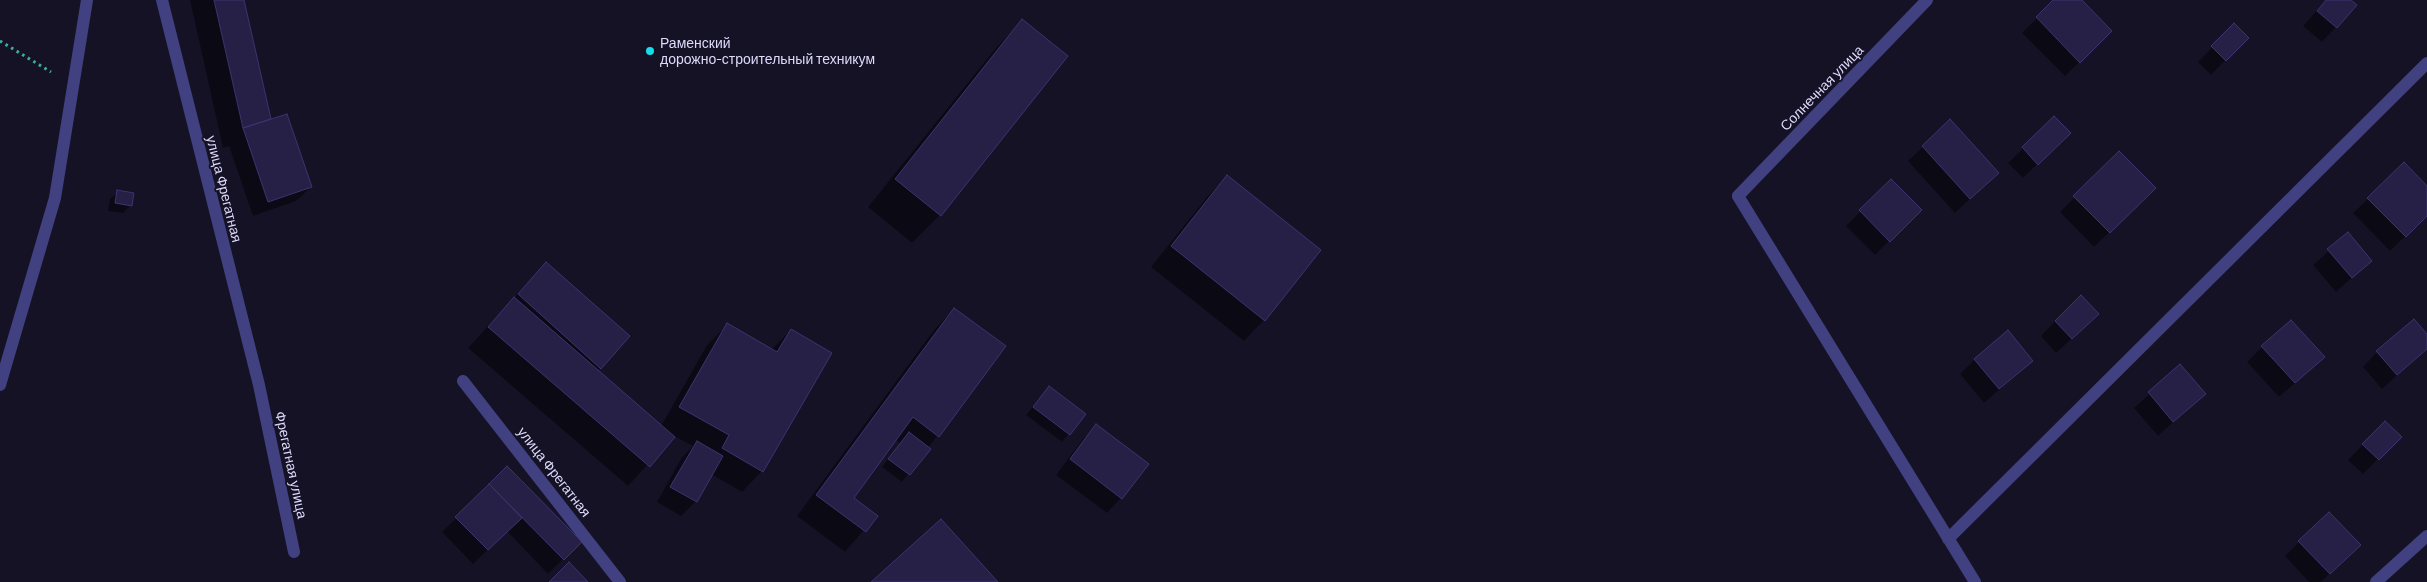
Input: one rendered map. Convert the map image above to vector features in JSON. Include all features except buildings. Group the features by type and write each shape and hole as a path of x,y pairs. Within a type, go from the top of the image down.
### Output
{"street":[{"path":"0,385 55,198 87,0"},
{"name":"улица Фрегатная","path":"162,0 259,385"},
{"name":"Солнечная улица","path":"1927,0 1738,196 1948,539"},
{"path":"1975,582 1948,539 2427,64"},
{"name":"улица Фрегатная","path":"464,381 620,582"},
{"name":"Фрегатная улица","path":"259,385 294,552"},
{"path":"2376,582 2427,536"}],"path":[{"path":"0,41 73,85"}],"place":[{"name":"Раменский дорожно-строительный техникум","path":"650,51"}]}
